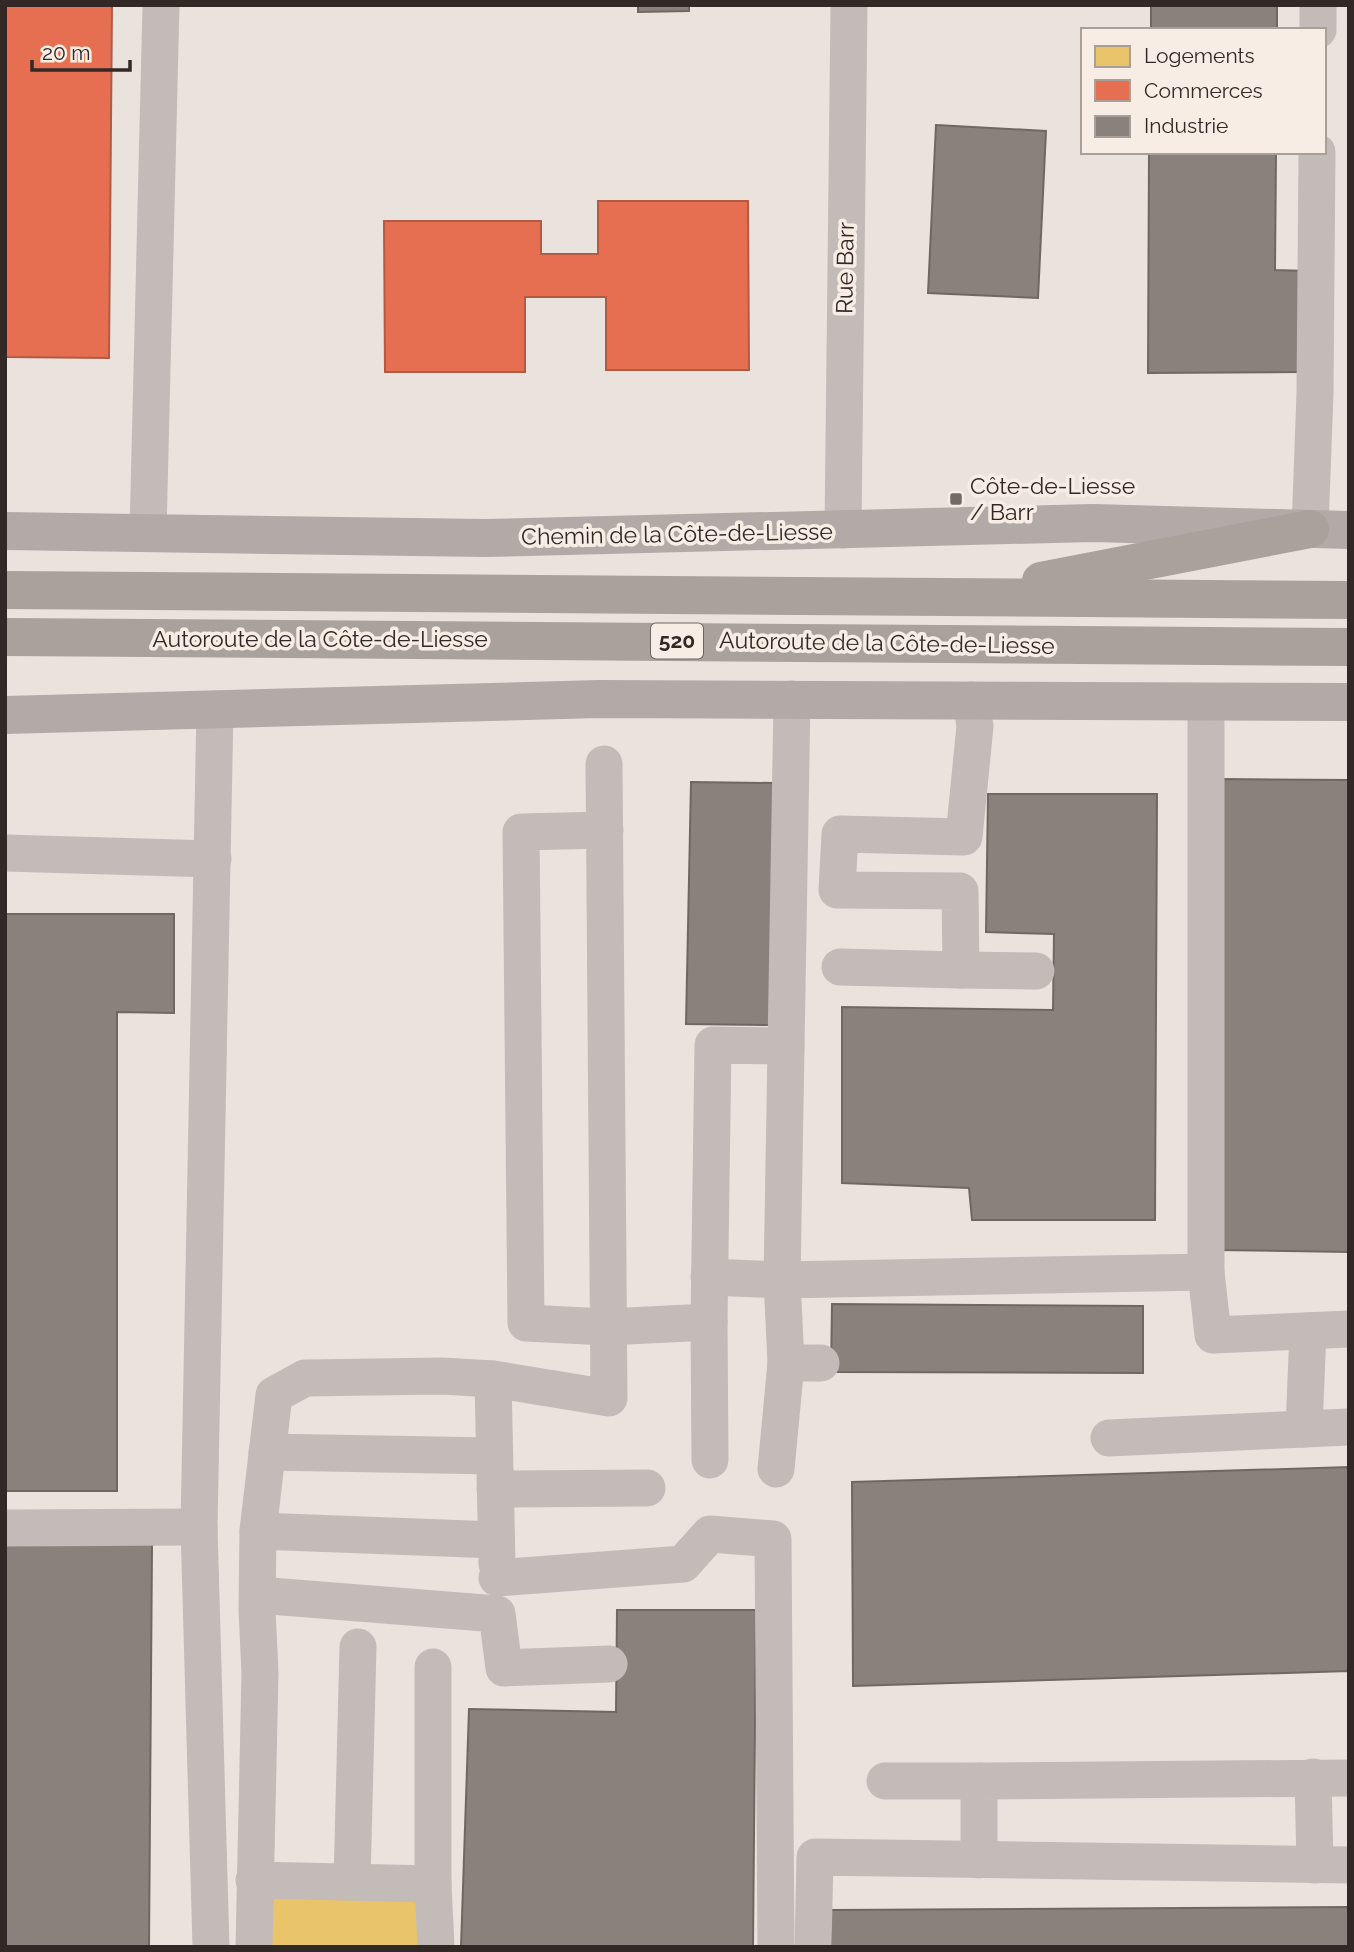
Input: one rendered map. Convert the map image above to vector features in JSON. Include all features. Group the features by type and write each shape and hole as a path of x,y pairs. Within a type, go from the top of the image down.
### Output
{"highway":[{"path":"958,597 1310,529"},
{"name":"Autoroute de la Côte-de-Liesse","path":"5,590 1349,600"},
{"name":"Autoroute de la Côte-de-Liesse","path":"5,637 1349,647"}],"main road":[{"name":"Chemin de la Côte-de-Liesse","path":"5,531 485,538 1093,523 1349,530"},
{"path":"5,715 542,700 1349,702"}],"street":[{"path":"148,533 162,5"},
{"name":"Rue Barr","path":"843,530 849,5"},
{"path":"1318,5 1318,28"},
{"path":"1310,529 1315,393 1317,154"},
{"path":"776,1469 786,1363 782,1280 792,699"},
{"path":"961,970 960,891 975,726 971,700"},
{"path":"1206,702 1206,1272 1213,1335 1349,1329"},
{"path":"211,1947 199,1527 215,709"},
{"path":"254,1947 260,1673 258,1531 274,1395 305,1378 442,1376 493,1379 609,1398 604,764"},
{"path":"605,830 521,832 527,1323 607,1326 709,1322"},
{"path":"960,891 838,890 840,834 964,837"},
{"path":"5,853 213,859"},
{"path":"840,967 1037,971"},
{"path":"709,1460 713,1045 786,1046"},
{"path":"709,1277 782,1280 1206,1272"},
{"path":"1304,1429 1308,1331"},
{"path":"786,1363 821,1363"},
{"path":"493,1379 497,1596 504,1668 609,1664"},
{"path":"1109,1438 1349,1427"},
{"path":"267,1452 647,1488"},
{"path":"5,1528 199,1527"},
{"path":"258,1531 496,1539"},
{"path":"258,1595 497,1596 683,1564 710,1534 773,1539 776,1947"},
{"path":"352,1882 358,1647"},
{"path":"433,1667 433,1884 436,1947"},
{"path":"813,1947 815,1857 1332,1865 1313,1777"},
{"path":"885,1781 1349,1778"},
{"path":"979,1781 979,1860"},
{"path":"254,1880 433,1884"}],"building: Logements":[{"path":"268,1892 420,1892 420,1947 269,1947"}],"building: Commerces":[{"path":"5,5 112,5 109,358 5,357"},
{"path":"598,201 748,201 749,370 606,370 606,297 525,297 525,372 385,372 384,221 541,221 541,254 598,254"}],"building: Industrie":[{"path":"638,5 689,5 689,11 638,12"},
{"path":"1151,5 1277,5 1277,28 1151,28"},
{"path":"936,125 1046,131 1038,298 928,293"},
{"path":"1149,154 1276,154 1275,270 1307,271 1304,372 1148,373"},
{"path":"1221,779 1349,780 1349,1252 1218,1250"},
{"path":"691,782 773,783 772,1025 686,1024"},
{"path":"988,794 1157,794 1155,1220 972,1220 969,1188 842,1183 842,1007 1053,1010 1054,934 986,932"},
{"path":"5,914 174,914 174,1013 117,1012 117,1491 5,1491"},
{"path":"832,1304 1143,1306 1143,1373 831,1372"},
{"path":"1349,1467 1349,1671 853,1686 852,1482"},
{"path":"5,1544 152,1545 149,1947 5,1947"},
{"path":"617,1610 756,1610 753,1947 461,1947 469,1709 616,1712"},
{"path":"1349,1907 1349,1947 831,1947 831,1910"}],"place":[{"name":"Côte-de-Liesse / Barr","path":"956,499"}]}
